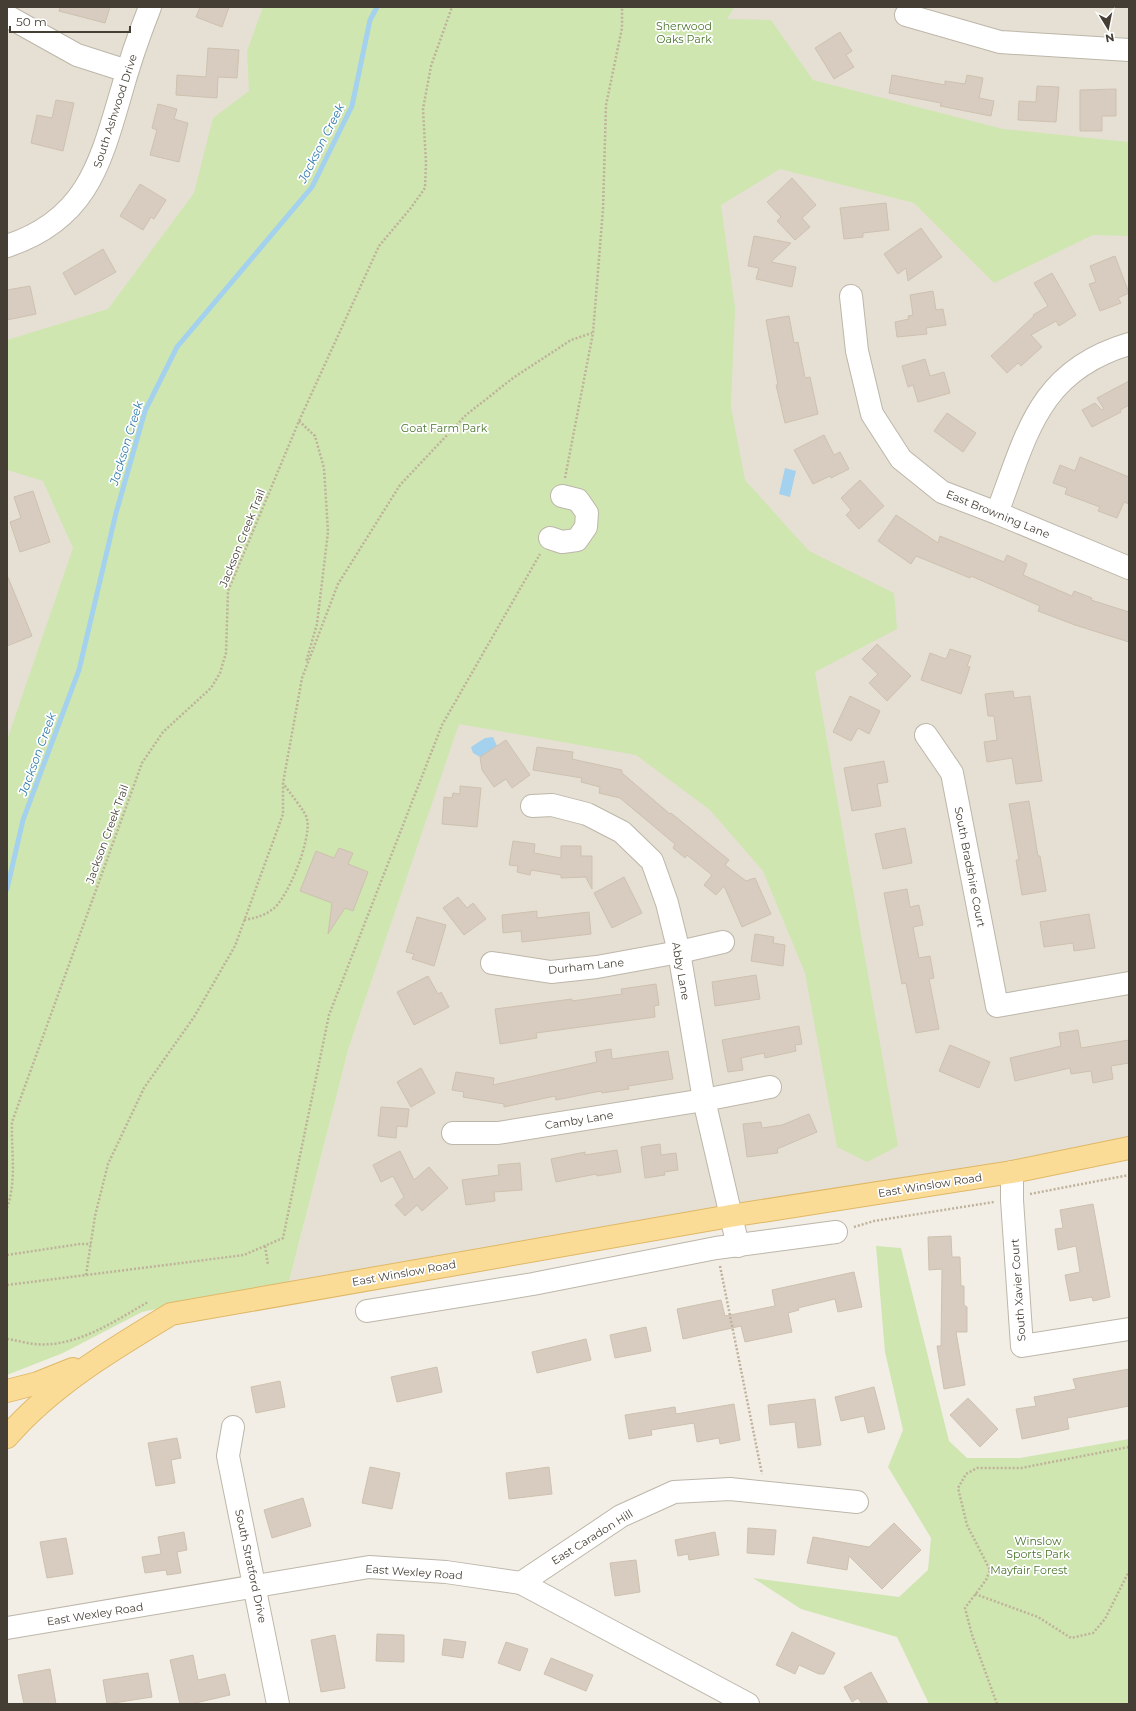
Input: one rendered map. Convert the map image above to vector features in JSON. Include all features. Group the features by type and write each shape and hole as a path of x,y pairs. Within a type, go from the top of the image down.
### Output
{"main road":[{"name":"East Winslow Road","path":"7,1437 48,1398 91,1363 171,1314 730,1216 1012,1172 1129,1148"},
{"name":"East Winslow Road","path":"7,1391 38,1383 91,1363"}],"street":[{"name":"South Ashwood Drive","path":"7,246 31,236 55,220 76,202 83,192 96,170 101,157 127,71 150,7"},
{"path":"906,14 1000,42 1129,50"},
{"path":"7,16 77,54 127,71"},
{"name":"East Browning Lane","path":"851,296 857,351 872,414 901,459 942,492 997,513 1129,568"},
{"path":"997,513 1031,422 1041,405 1069,374 1087,361 1108,350 1129,344"},
{"path":"550,538 562,542 577,540 586,527 587,513 578,500 562,496"},
{"name":"South Bradshire Court","path":"926,735 952,773 997,1006 1129,983"},
{"name":"Abby Lane","path":"532,806 552,805 587,814 622,832 652,861 668,903 679,952 704,1100 730,1216"},
{"name":"Durham Lane","path":"492,963 551,972 598,966 679,952 723,942"},
{"name":"Camby Lane","path":"453,1134 498,1133 704,1100 770,1087"},
{"name":"South Xavier Court","path":"1012,1172 1012,1200 1022,1346 1129,1329"},
{"path":"730,1216 738,1246"},
{"path":"367,1311 533,1284 716,1248 836,1232"},
{"name":"South Stratford Drive","path":"233,1427 228,1456 256,1587 278,1704"},
{"name":"East Caradon Hill","path":"521,1583 621,1516 674,1492 730,1489 857,1502"},
{"name":"East Wexley Road","path":"7,1628 369,1567 446,1572 521,1583 748,1704"}],"path":[{"name":"Jackson Creek Trail","path":"7,1208 10,1199 14,1161 12,1122 142,763 163,732 211,688 220,673 226,653 228,591 299,421 379,246 410,209 424,188 426,163 422,109 431,66 452,7"},
{"path":"562,496 593,333 603,209 606,105 622,28 622,7"},
{"path":"302,678 338,584 400,485 466,415 513,378 571,340 593,333"},
{"path":"86,1275 95,1216 108,1164 144,1088 194,1017 235,946 283,814 283,783 302,678 317,624 328,532 324,468 315,436 299,421"},
{"path":"7,1285 244,1255 283,1238 329,1015 442,725 550,538"},
{"path":"244,920 258,918 274,909 286,895 306,842 307,819 283,783"},
{"path":"836,1232 874,1221 1012,1200 1025,1195 1129,1176"},
{"path":"7,1255 80,1244 91,1244"},
{"path":"265,1246 268,1265"},
{"path":"716,1248 766,1493"},
{"path":"7,1339 36,1344 69,1341 96,1332 148,1302"},
{"path":"997,1704 972,1635 965,1608 986,1580 990,1570 967,1525 958,1488 966,1474 977,1468 1021,1468 1129,1447"},
{"path":"975,1594 1038,1617 1071,1638 1093,1633 1105,1619 1129,1571"}],"shaded area":[{"path":"7,7 362,7 7,841"},
{"path":"735,7 1129,7 1129,1144 289,1282 349,1047 671,94"}],"green space":[{"name":"Goat Farm Park","path":"263,7 735,7 727,19 771,20 813,80 1003,129 1129,142 1129,236 1093,235 994,283 914,203 780,169 721,205 735,308 731,407 745,480 809,551 894,593 897,629 815,672 898,1146 867,1162 837,1147 805,973 763,871 710,810 636,755 459,724 349,1047 289,1282 142,1312 63,1353 7,1375 7,740 73,548 43,481 7,470 7,340 108,309 194,193 213,118 249,91 247,51"},
{"name":"Winslow Sports Park","path":"876,1246 901,1248 949,1441 967,1458 1020,1458 1129,1439 1129,1704 929,1704 897,1637 801,1609 753,1578 899,1597 928,1570 931,1538 888,1467 903,1430 885,1352"}],"water":[{"path":"785,468 796,471 790,497 779,494"},
{"path":"493,737 497,746 480,757 473,753 471,747 485,738"}],"building":[{"path":"60,7 110,7 105,23 59,11"},
{"path":"200,7 229,7 222,27 196,17"},
{"path":"840,32 852,51 846,55 854,67 834,79 815,48"},
{"path":"208,48 239,50 237,78 218,77 217,98 176,95 177,75 206,77"},
{"path":"892,75 945,85 945,81 965,84 967,75 983,78 979,98 994,101 991,116 940,106 941,103 889,93"},
{"path":"1037,86 1059,87 1056,122 1018,120 1019,101 1036,102"},
{"path":"1116,89 1116,116 1102,116 1102,131 1080,131 1080,90"},
{"path":"56,100 74,103 63,151 31,143 37,115 52,118"},
{"path":"158,104 177,109 174,119 188,123 179,162 150,155 157,130 152,128"},
{"path":"792,178 816,205 802,218 810,227 795,240 777,221 781,217 767,202"},
{"path":"140,184 166,200 154,219 151,217 143,230 120,216"},
{"path":"886,203 889,230 863,233 863,237 844,239 840,208"},
{"path":"921,228 942,257 908,281 906,268 898,274 884,254"},
{"path":"754,236 791,243 771,262 796,267 792,287 756,279 759,268 748,266"},
{"path":"103,249 116,272 75,295 63,273"},
{"path":"1115,256 1129,293 1118,298 1121,303 1100,311 1089,284 1096,282 1090,266"},
{"path":"1052,273 1076,315 1059,326 1056,321 1031,335 1042,347 1021,366 1018,363 1007,373 991,356 1034,316 1033,315 1048,306 1034,283"},
{"path":"30,286 36,314 7,320 7,290"},
{"path":"933,291 936,310 943,309 946,325 926,328 927,334 897,337 895,322 909,319 908,316 913,315 910,295"},
{"path":"789,316 794,343 798,342 805,378 810,377 818,414 785,423 776,385 778,385 766,320"},
{"path":"925,359 930,376 944,372 950,393 918,402 913,385 908,387 902,366"},
{"path":"1129,381 1129,405 1120,410 1121,412 1092,427 1082,410 1095,403 1102,410 1104,409 1097,398"},
{"path":"947,413 976,433 963,452 934,431"},
{"path":"824,435 834,455 840,452 849,469 831,478 830,476 813,484 794,450"},
{"path":"1080,457 1129,477 1129,504 1124,502 1117,518 1098,511 1100,507 1065,494 1067,488 1053,483 1060,465 1075,471"},
{"path":"860,480 884,506 859,529 846,515 851,510 841,498"},
{"path":"33,491 50,542 20,552 10,522 21,518 14,497"},
{"path":"896,515 938,543 940,536 1004,562 1007,555 1027,564 1023,575 1072,596 1074,591 1092,598 1091,600 1129,612 1129,642 1075,625 1038,611 1040,606 971,576 970,578 916,556 911,564 878,541"},
{"path":"7,575 32,636 7,646"},
{"path":"877,644 911,676 887,701 869,683 878,674 862,659"},
{"path":"950,649 971,656 967,666 970,667 961,694 921,680 930,653 946,659"},
{"path":"1013,691 1014,698 1030,696 1042,781 1016,784 1012,758 987,762 984,742 997,740 994,716 988,716 985,694"},
{"path":"850,696 880,711 869,734 858,728 851,741 833,732"},
{"path":"506,740 530,775 512,788 506,779 494,787 482,770 480,757"},
{"path":"537,747 573,752 572,759 622,770 622,773 670,814 671,813 729,860 725,865 746,881 755,878 771,914 742,927 724,886 716,895 704,885 712,875 687,855 685,858 673,848 675,844 620,798 599,793 600,787 581,782 582,778 533,770"},
{"path":"884,761 888,782 877,784 881,806 852,811 844,768"},
{"path":"460,786 481,788 477,827 442,824 444,797 452,798 453,793 460,794"},
{"path":"1029,801 1038,856 1040,856 1046,891 1022,895 1016,860 1019,860 1009,804"},
{"path":"905,828 912,863 883,869 875,834"},
{"path":"513,841 535,844 534,853 561,858 561,846 581,846 581,856 592,856 592,889 586,877 561,878 561,875 531,870 530,875 517,872 518,866 509,865"},
{"path":"339,848 353,853 348,864 368,872 353,911 345,908 328,934 332,903 300,891 316,851 334,858"},
{"path":"624,877 642,913 612,928 594,893"},
{"path":"907,889 910,907 919,905 923,925 913,927 919,958 930,956 934,978 929,979 939,1029 916,1033 906,983 902,984 884,893"},
{"path":"458,897 467,908 473,903 486,919 464,935 443,908"},
{"path":"537,911 537,918 589,912 591,934 522,942 521,931 503,933 502,915"},
{"path":"1089,914 1095,948 1074,951 1073,943 1044,947 1040,922"},
{"path":"417,917 446,925 434,966 412,959 414,954 406,952"},
{"path":"755,934 774,937 773,943 785,945 783,966 751,961"},
{"path":"756,975 760,999 715,1006 712,982"},
{"path":"428,976 438,994 441,992 449,1007 414,1025 397,992"},
{"path":"656,984 659,1005 654,1006 655,1017 536,1033 537,1038 500,1044 495,1009 622,994 621,989"},
{"path":"799,1026 802,1044 795,1045 796,1051 765,1058 764,1053 741,1058 743,1070 728,1072 722,1040"},
{"path":"1078,1030 1081,1048 1129,1040 1129,1063 1111,1066 1113,1079 1093,1083 1091,1071 1071,1074 1070,1068 1015,1081 1010,1058 1061,1046 1059,1033"},
{"path":"950,1045 990,1062 979,1088 939,1071"},
{"path":"611,1049 612,1059 668,1051 673,1079 628,1086 629,1089 602,1093 601,1091 556,1100 555,1096 504,1107 504,1104 463,1097 464,1092 452,1090 456,1072 494,1078 493,1085 597,1062 595,1052"},
{"path":"421,1068 435,1093 411,1107 397,1082"},
{"path":"381,1107 409,1109 407,1127 397,1126 396,1138 378,1136"},
{"path":"809,1114 817,1132 777,1149 778,1153 747,1157 743,1124 761,1122 762,1128 782,1125"},
{"path":"660,1144 661,1155 676,1153 678,1170 664,1172 665,1175 645,1178 641,1147"},
{"path":"617,1150 621,1172 597,1176 596,1174 556,1182 551,1159 585,1152 585,1155"},
{"path":"400,1151 414,1180 429,1167 448,1188 422,1211 417,1205 405,1216 395,1205 404,1197 393,1176 381,1182 373,1165"},
{"path":"520,1163 522,1190 494,1192 495,1201 466,1205 462,1180 499,1175 498,1165"},
{"path":"1093,1204 1110,1297 1093,1301 1092,1297 1070,1301 1065,1275 1080,1272 1076,1246 1058,1250 1055,1229 1063,1228 1060,1210"},
{"path":"951,1236 952,1257 960,1257 961,1286 964,1286 964,1305 967,1307 967,1332 956,1332 965,1385 944,1389 937,1346 941,1346 942,1269 929,1270 928,1237"},
{"path":"854,1272 862,1307 838,1312 835,1299 798,1308 799,1310 788,1313 792,1332 745,1342 741,1326 683,1339 677,1309 721,1300 725,1316 775,1306 772,1290"},
{"path":"646,1327 651,1351 615,1358 610,1335"},
{"path":"586,1339 591,1360 537,1373 532,1352"},
{"path":"437,1367 442,1392 397,1402 391,1377"},
{"path":"1129,1369 1129,1406 1067,1418 1069,1429 1022,1439 1016,1409 1036,1406 1034,1397 1076,1389 1073,1379"},
{"path":"280,1381 285,1407 256,1413 251,1387"},
{"path":"874,1387 885,1429 868,1433 864,1416 841,1421 835,1397"},
{"path":"968,1398 998,1429 980,1447 950,1415"},
{"path":"815,1399 821,1445 798,1448 795,1422 770,1425 768,1405"},
{"path":"734,1404 740,1440 720,1444 719,1438 697,1442 694,1423 651,1430 652,1435 629,1439 625,1415 675,1407 676,1414"},
{"path":"177,1438 181,1458 171,1460 175,1483 156,1486 148,1443"},
{"path":"370,1467 400,1473 392,1509 362,1503"},
{"path":"549,1467 552,1494 509,1499 506,1473"},
{"path":"303,1498 311,1526 272,1538 264,1510"},
{"path":"894,1523 921,1550 882,1589 849,1556 847,1570 807,1563 813,1537 869,1547"},
{"path":"748,1528 776,1530 774,1555 747,1553"},
{"path":"184,1532 187,1550 177,1552 181,1573 167,1575 166,1570 145,1573 142,1557 161,1554 158,1537"},
{"path":"715,1532 719,1555 689,1560 688,1554 678,1556 675,1540"},
{"path":"66,1538 73,1574 47,1578 40,1542"},
{"path":"636,1560 640,1592 615,1596 610,1563"},
{"path":"792,1632 835,1653 824,1674 819,1674 799,1665 795,1674 776,1665"},
{"path":"377,1634 404,1635 404,1662 376,1661"},
{"path":"335,1635 345,1688 321,1692 311,1640"},
{"path":"444,1639 466,1642 463,1658 442,1655"},
{"path":"506,1642 528,1649 520,1671 498,1663"},
{"path":"193,1655 198,1680 225,1674 230,1695 191,1704 180,1704 170,1660"},
{"path":"551,1658 593,1675 586,1691 544,1674"},
{"path":"50,1669 56,1704 24,1704 18,1675"},
{"path":"871,1672 888,1704 862,1704 858,1698 852,1702 844,1687"},
{"path":"148,1673 152,1697 107,1704 103,1680"}],"waterway":[{"name":"Jackson Creek","path":"7,889 23,820 79,670 116,513 145,411 177,347 312,187 352,106 370,20 377,7"}],"park label":[{"name":"Sherwood Oaks Park","path":"684,32"},
{"name":"Mayfair Forest","path":"1029,1570"}]}
